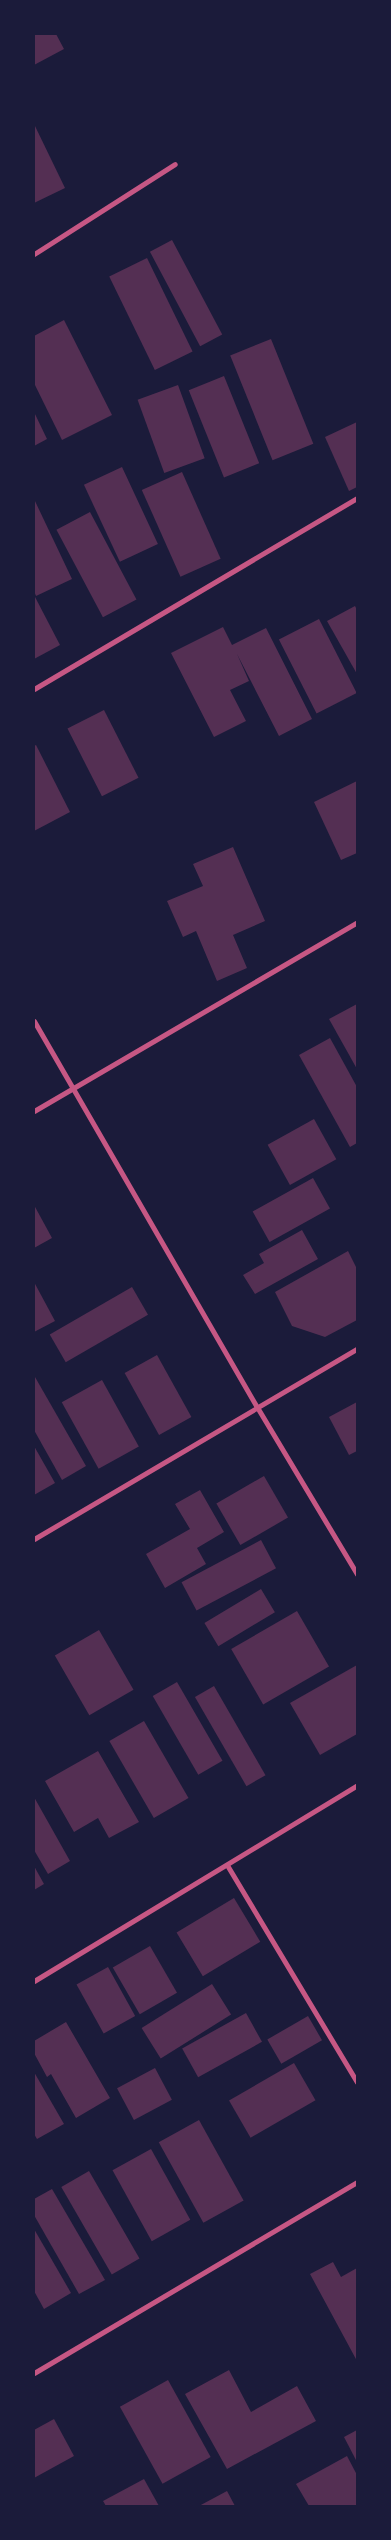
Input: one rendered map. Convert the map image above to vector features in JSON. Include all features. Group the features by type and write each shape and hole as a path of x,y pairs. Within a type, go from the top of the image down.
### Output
{"street":[{"path":"34,254 175,164"},
{"path":"34,689 357,498"},
{"path":"34,1111 357,922"},
{"path":"34,1021 74,1087 257,1407 357,1574"},
{"path":"34,1539 357,1349"},
{"path":"34,1981 357,1784"},
{"path":"227,1864 357,2082"},
{"path":"34,2373 357,2182"}],"building":[{"path":"34,34 56,34 64,49 34,65"},
{"path":"34,124 65,188 34,203"},
{"path":"172,240 222,334 200,346 150,252"},
{"path":"147,258 193,351 155,370 109,276"},
{"path":"64,320 112,415 62,440 34,383 34,336"},
{"path":"271,339 313,444 273,460 230,355"},
{"path":"224,376 259,463 224,477 189,390"},
{"path":"178,385 205,458 164,473 138,400"},
{"path":"34,412 47,439 34,446"},
{"path":"357,422 357,487 349,491 325,437"},
{"path":"122,467 158,544 120,562 84,485"},
{"path":"182,472 221,559 180,577 142,490"},
{"path":"34,499 72,579 36,596 34,591"},
{"path":"90,512 136,599 103,617 56,530"},
{"path":"34,595 60,645 34,659"},
{"path":"355,606 357,610 357,674 327,621"},
{"path":"319,619 357,693 317,713 279,639"},
{"path":"223,627 232,645 266,628 312,719 279,736 237,654 249,681 230,690 246,721 214,737 171,653"},
{"path":"104,710 139,778 102,796 67,729"},
{"path":"36,745 70,812 34,831 34,746"},
{"path":"357,781 357,853 341,860 314,802"},
{"path":"233,847 265,921 233,935 247,968 217,981 196,931 183,937 167,901 203,886 193,864"},
{"path":"357,1004 357,1069 329,1019"},
{"path":"330,1038 357,1087 357,1143 350,1147 299,1055"},
{"path":"314,1119 336,1159 290,1185 268,1145"},
{"path":"313,1178 330,1209 270,1242 253,1211"},
{"path":"34,1205 52,1238 34,1248"},
{"path":"302,1230 318,1259 255,1294 243,1275 264,1263 259,1254"},
{"path":"348,1251 357,1269 357,1320 325,1337 292,1326 275,1292"},
{"path":"34,1282 55,1321 34,1332"},
{"path":"132,1287 148,1315 66,1362 50,1334"},
{"path":"157,1355 191,1417 159,1435 125,1373"},
{"path":"35,1377 86,1466 62,1480 34,1430"},
{"path":"102,1380 139,1446 99,1469 62,1402"},
{"path":"357,1402 357,1451 349,1455 329,1417"},
{"path":"34,1446 55,1483 34,1495"},
{"path":"264,1476 288,1518 240,1545 216,1504"},
{"path":"200,1490 224,1532 197,1548 206,1564 165,1588 146,1554 190,1529 175,1504"},
{"path":"261,1540 276,1568 197,1611 182,1582"},
{"path":"261,1589 275,1612 218,1646 204,1623"},
{"path":"297,1611 329,1666 263,1704 231,1649"},
{"path":"99,1630 134,1690 89,1715 55,1656"},
{"path":"357,1665 357,1734 320,1755 290,1703"},
{"path":"177,1682 222,1761 198,1775 153,1696"},
{"path":"214,1686 266,1775 246,1786 195,1697"},
{"path":"144,1721 188,1798 154,1818 109,1741"},
{"path":"98,1751 139,1822 109,1838 98,1818 74,1832 45,1781"},
{"path":"34,1797 70,1861 48,1874 34,1850"},
{"path":"34,1866 44,1884 34,1890"},
{"path":"234,1898 260,1942 203,1976 177,1933"},
{"path":"150,1946 177,1993 140,2014 113,1967"},
{"path":"108,1967 135,2016 104,2033 77,1984"},
{"path":"212,1984 231,2015 161,2059 142,2028"},
{"path":"246,2013 262,2042 198,2077 182,2048"},
{"path":"308,2016 322,2040 281,2064 267,2039"},
{"path":"66,2022 110,2098 76,2118 51,2074 47,2077 34,2053 34,2041"},
{"path":"294,2063 316,2100 251,2138 229,2100"},
{"path":"155,2068 172,2100 134,2120 117,2088"},
{"path":"34,2072 64,2124 37,2139 34,2134"},
{"path":"199,2120 244,2200 203,2223 159,2142"},
{"path":"151,2149 190,2220 152,2241 113,2170"},
{"path":"89,2171 140,2258 112,2274 61,2187"},
{"path":"52,2189 105,2280 79,2294 34,2215 34,2199"},
{"path":"34,2229 71,2293 44,2309 34,2291"},
{"path":"333,2262 341,2277 357,2268 357,2361 310,2274"},
{"path":"229,2370 251,2412 297,2386 316,2421 227,2469 185,2394"},
{"path":"168,2380 211,2457 163,2484 120,2407"},
{"path":"54,2419 74,2456 34,2478 34,2430"},
{"path":"357,2430 357,2462 344,2437"},
{"path":"347,2456 357,2475 357,2506 309,2506 296,2484"},
{"path":"144,2479 159,2506 106,2506 103,2501"},
{"path":"227,2491 235,2506 199,2506"}]}
